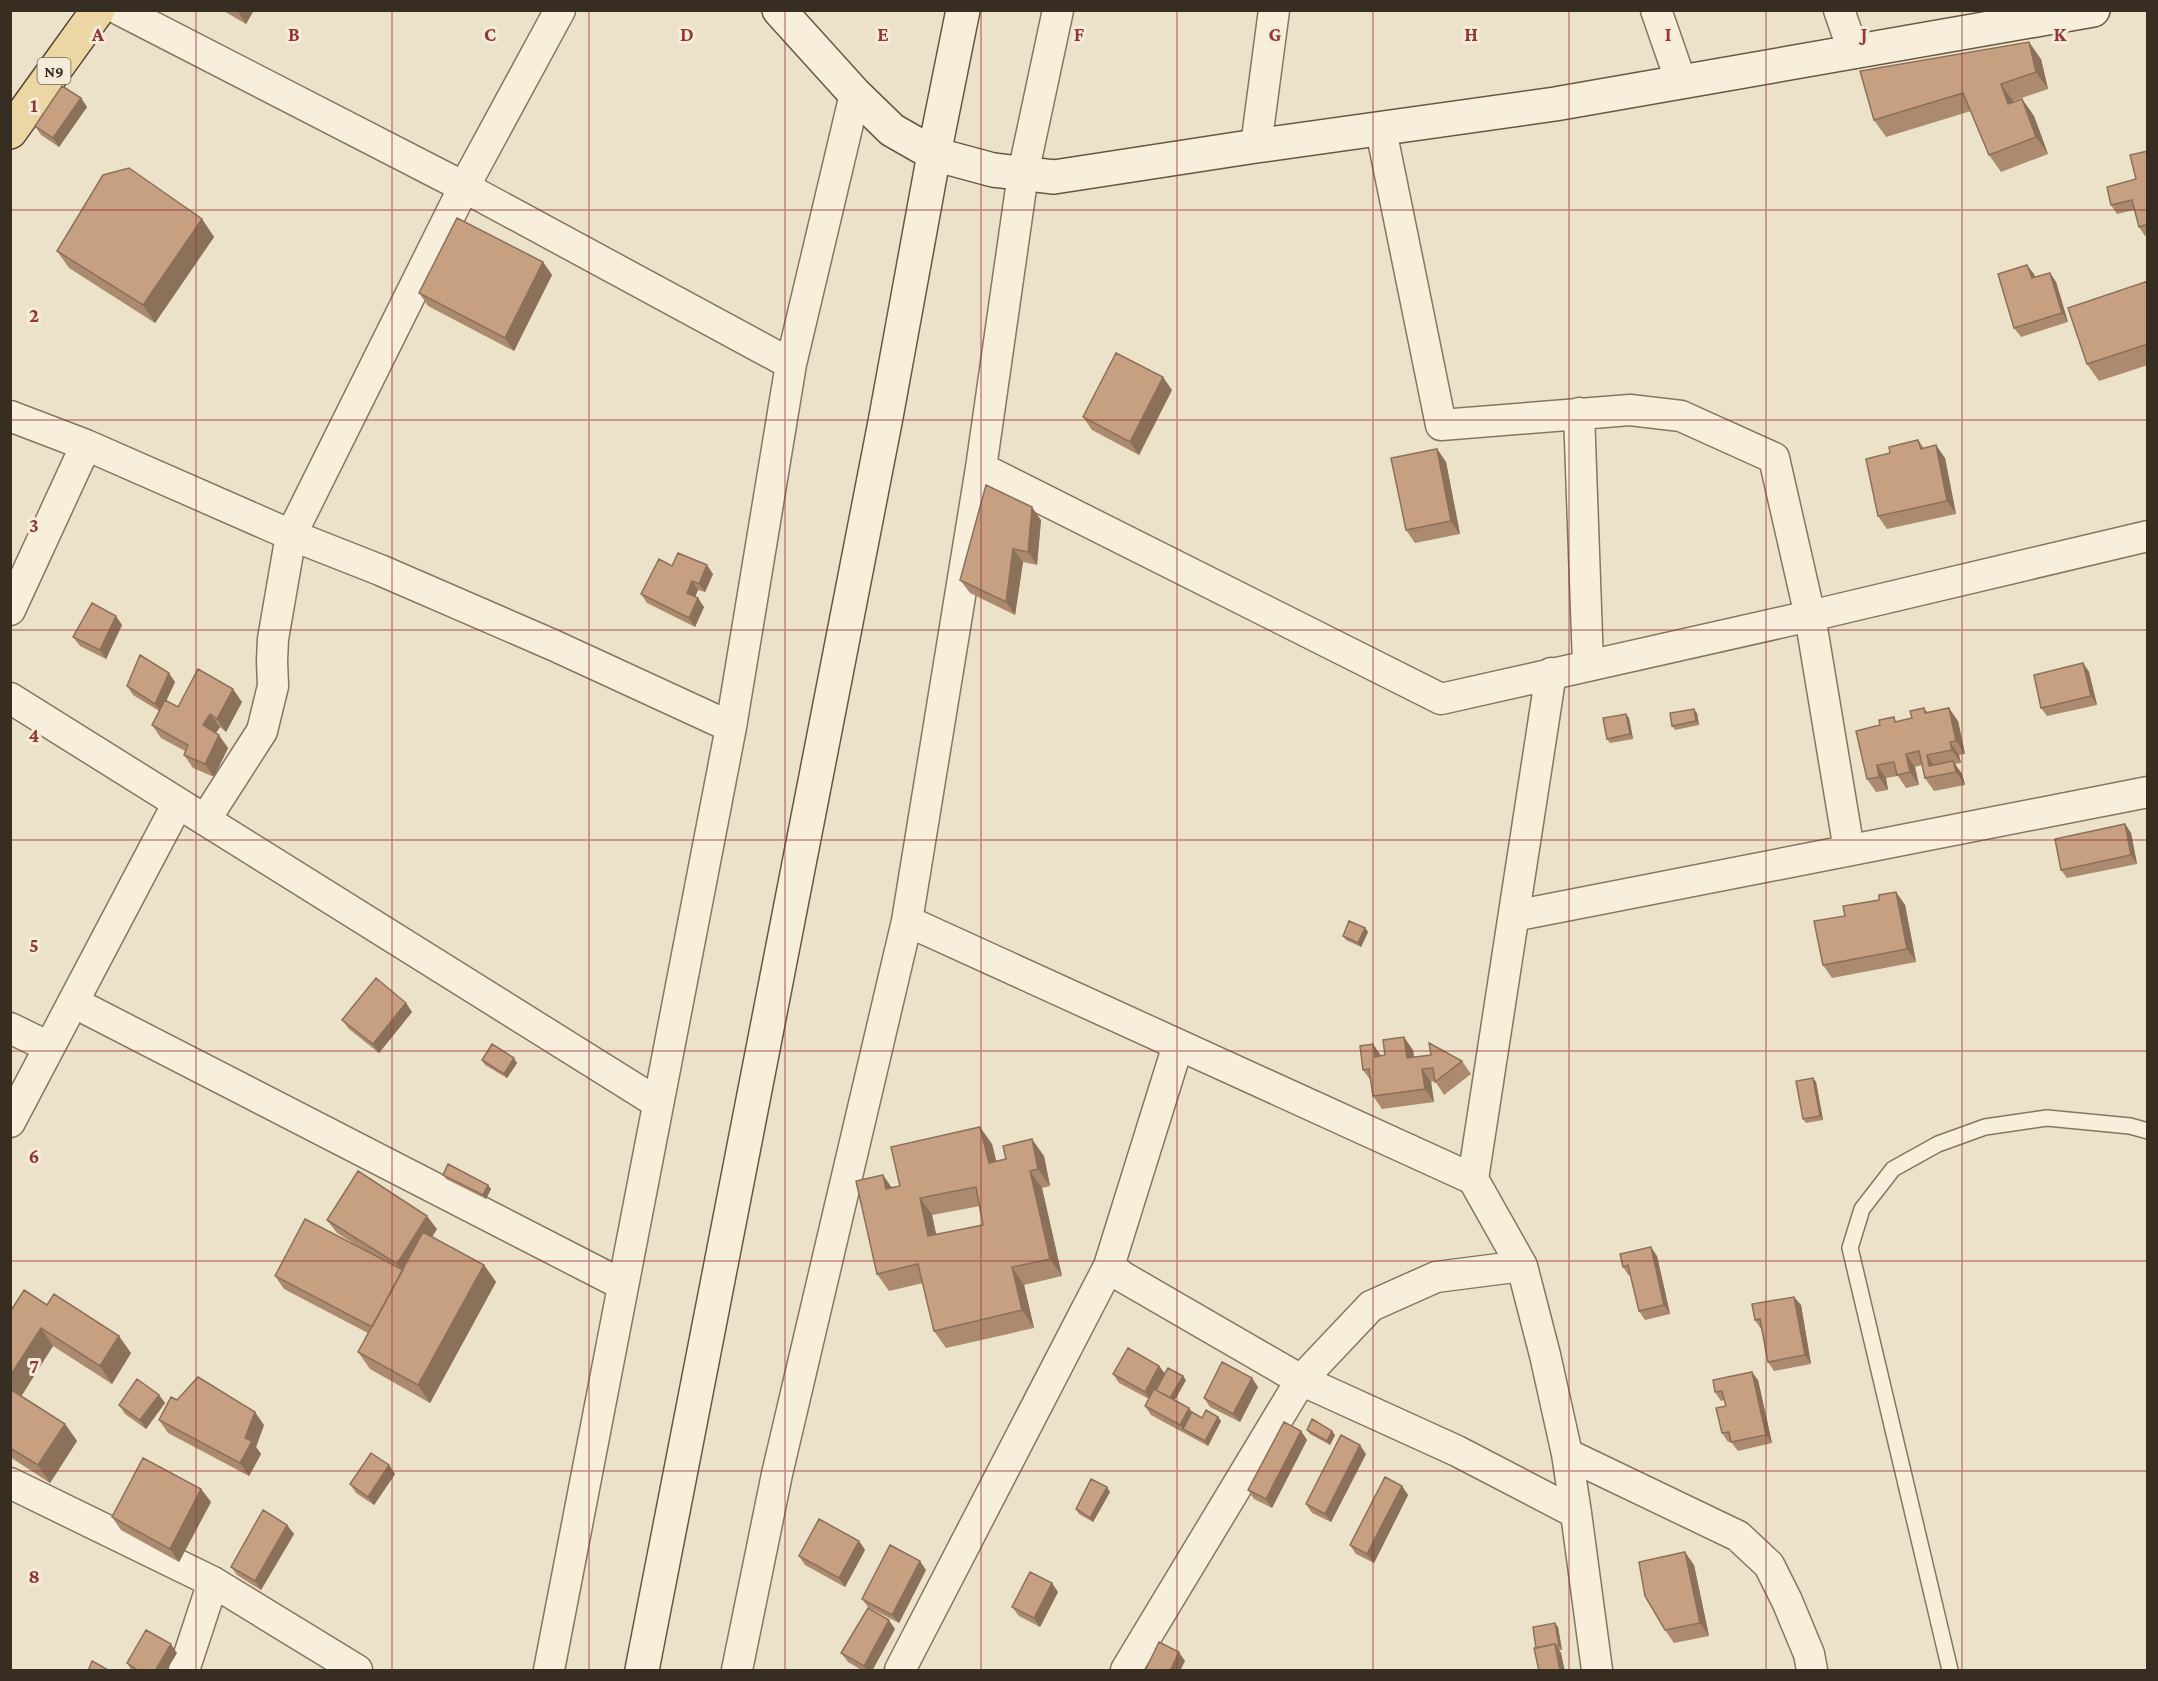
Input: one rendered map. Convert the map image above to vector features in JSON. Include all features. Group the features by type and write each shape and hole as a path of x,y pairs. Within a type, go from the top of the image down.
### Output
{"main road":[{"name":"N9","path":"10,132 98,10"}],"street":[{"path":"120,10 464,187 791,364"},
{"path":"205,820 262,731 273,686 273,639 291,535 464,187 560,10"},
{"path":"779,10 855,94 892,130 934,154 993,170 1054,177 1681,82 2093,10"},
{"path":"642,1671 963,10"},
{"path":"737,1671 777,1474 907,921 981,468 1023,174 1058,10"},
{"path":"1256,146 1274,10"},
{"path":"1656,10 1681,82"},
{"path":"1839,10 1854,53"},
{"path":"549,1671 731,727 791,364 855,94"},
{"path":"1381,129 1441,425 1630,410 1681,416 1774,458 1810,616 1849,850"},
{"path":"1579,413 1588,664"},
{"path":"10,416 86,445 291,535 380,570 553,645 731,727"},
{"path":"10,610 86,445"},
{"path":"981,468 1441,699 1588,664 1810,616 2148,536"},
{"path":"1473,1179 1551,674"},
{"path":"10,698 658,1103"},
{"path":"1514,916 2148,792"},
{"path":"10,1122 178,803"},
{"path":"907,921 1473,1179 1522,1266 1567,1454 1597,1671"},
{"path":"72,1002 623,1285"},
{"path":"10,1028 49,1047"},
{"path":"900,1671 1109,1266 1178,1045"},
{"path":"1109,1266 1123,1277 1300,1380 1457,1451 1576,1513"},
{"path":"1126,1671 1300,1380 1371,1306 1436,1276 1522,1266"},
{"path":"1567,1454 1738,1536 1769,1565 1809,1654 1812,1671"},
{"path":"10,1483 213,1582 357,1671"},
{"path":"184,1671 213,1582"}],"lane":[{"path":"1950,1671 1850,1248 1862,1209 1893,1169 1938,1144 1985,1127 2047,1118 2130,1126 2148,1131"}],"building":[{"path":"2029,42 2036,72 2001,84 2008,104 2022,99 2036,137 1989,155 1963,93 1874,120 1860,71"},
{"path":"62,86 81,98 53,138 35,126"},
{"path":"2148,151 2148,224 2139,227 2132,200 2111,205 2107,187 2136,179 2130,155"},
{"path":"129,168 202,219 143,305 57,251 103,175"},
{"path":"457,218 543,262 505,338 419,293"},
{"path":"2027,265 2032,278 2050,273 2062,313 2014,328 1998,274"},
{"path":"2148,281 2148,344 2087,364 2068,308"},
{"path":"1116,353 1163,377 1130,442 1083,417"},
{"path":"1918,440 1921,449 1936,445 1947,501 1878,516 1866,459 1890,453 1889,447"},
{"path":"1437,449 1451,521 1406,530 1391,458"},
{"path":"986,485 1032,507 1028,552 1013,549 1006,602 960,580"},
{"path":"678,553 707,565 699,584 692,581 687,593 698,598 689,618 641,594 659,559 672,566"},
{"path":"92,603 116,616 100,650 73,637"},
{"path":"140,655 169,673 155,704 127,686"},
{"path":"2083,663 2091,696 2041,708 2034,675"},
{"path":"198,669 233,689 217,719 210,714 203,725 219,735 205,764 184,755 188,745 152,725 165,700 178,707"},
{"path":"1924,708 1925,713 1949,708 1956,741 1950,742 1952,750 1927,755 1929,766 1953,761 1956,772 1925,778 1919,751 1906,754 1910,772 1897,775 1894,762 1877,765 1879,777 1867,779 1856,731 1880,725 1879,720 1894,717 1895,722 1912,718 1910,711"},
{"path":"1694,709 1696,721 1672,726 1670,713"},
{"path":"1626,714 1630,734 1607,739 1603,718"},
{"path":"2125,824 2131,855 2061,870 2055,839"},
{"path":"1896,892 1907,949 1823,965 1814,921 1845,916 1843,906 1879,900 1879,895"},
{"path":"1349,921 1365,928 1358,943 1343,936"},
{"path":"376,978 406,1003 373,1044 342,1020"},
{"path":"1404,1037 1407,1058 1431,1055 1429,1043 1462,1061 1435,1082 1433,1068 1422,1069 1425,1089 1373,1096 1369,1069 1363,1070 1360,1046 1373,1044 1375,1057 1385,1055 1383,1040"},
{"path":"492,1044 514,1058 504,1074 482,1060"},
{"path":"1813,1078 1820,1116 1803,1119 1796,1081"},
{"path":"980,1127 989,1163 1006,1159 1003,1146 1032,1139 1038,1169 1030,1171 1050,1259 1012,1267 1022,1310 934,1331 918,1264 877,1274 856,1181 883,1175 886,1189 900,1186 891,1147","holes":["976,1187 983,1225 928,1236 920,1198"]},
{"path":"448,1164 488,1185 483,1195 443,1175"},
{"path":"358,1171 427,1216 397,1264 327,1220"},
{"path":"305,1219 403,1270 372,1327 275,1276"},
{"path":"423,1232 484,1265 418,1385 358,1352"},
{"path":"1651,1247 1664,1305 1639,1311 1628,1265 1623,1267 1620,1254"},
{"path":"24,1290 47,1305 54,1294 119,1336 100,1366 41,1328 10,1376 10,1312"},
{"path":"1794,1297 1805,1355 1768,1362 1760,1319 1755,1320 1752,1304"},
{"path":"1128,1348 1159,1366 1145,1392 1113,1374"},
{"path":"1222,1362 1252,1378 1233,1414 1204,1398"},
{"path":"1168,1368 1183,1376 1170,1398 1156,1390"},
{"path":"1752,1372 1766,1435 1731,1442 1729,1432 1722,1433 1716,1408 1726,1406 1722,1391 1715,1392 1713,1380"},
{"path":"198,1377 255,1412 245,1438 252,1441 240,1463 159,1420 171,1397 177,1400"},
{"path":"137,1379 159,1395 140,1420 119,1405"},
{"path":"10,1389 65,1424 38,1465 10,1448"},
{"path":"1154,1389 1189,1408 1180,1425 1145,1406"},
{"path":"1206,1410 1218,1417 1205,1441 1183,1429 1192,1412 1202,1418"},
{"path":"1312,1419 1332,1431 1327,1441 1307,1430"},
{"path":"1284,1422 1301,1431 1266,1499 1248,1490"},
{"path":"1341,1435 1360,1445 1325,1514 1306,1504"},
{"path":"371,1453 389,1465 368,1497 350,1484"},
{"path":"143,1458 201,1489 170,1549 112,1517"},
{"path":"1385,1477 1402,1486 1367,1554 1350,1545"},
{"path":"1091,1479 1107,1487 1090,1518 1076,1509"},
{"path":"263,1510 287,1525 255,1581 231,1567"},
{"path":"819,1519 859,1541 839,1578 799,1556"},
{"path":"890,1545 920,1561 892,1615 862,1599"},
{"path":"1685,1552 1700,1623 1665,1630 1645,1596 1639,1562"},
{"path":"1030,1572 1052,1583 1034,1618 1012,1607"},
{"path":"868,1608 889,1620 864,1666 841,1653"},
{"path":"1555,1623 1559,1645 1536,1648 1533,1627"},
{"path":"146,1630 171,1644 155,1671 139,1671 127,1663"},
{"path":"1159,1642 1179,1652 1170,1671 1145,1671"},
{"path":"1555,1644 1560,1671 1539,1671 1534,1648"},
{"path":"92,1661 110,1671 88,1671"}]}
